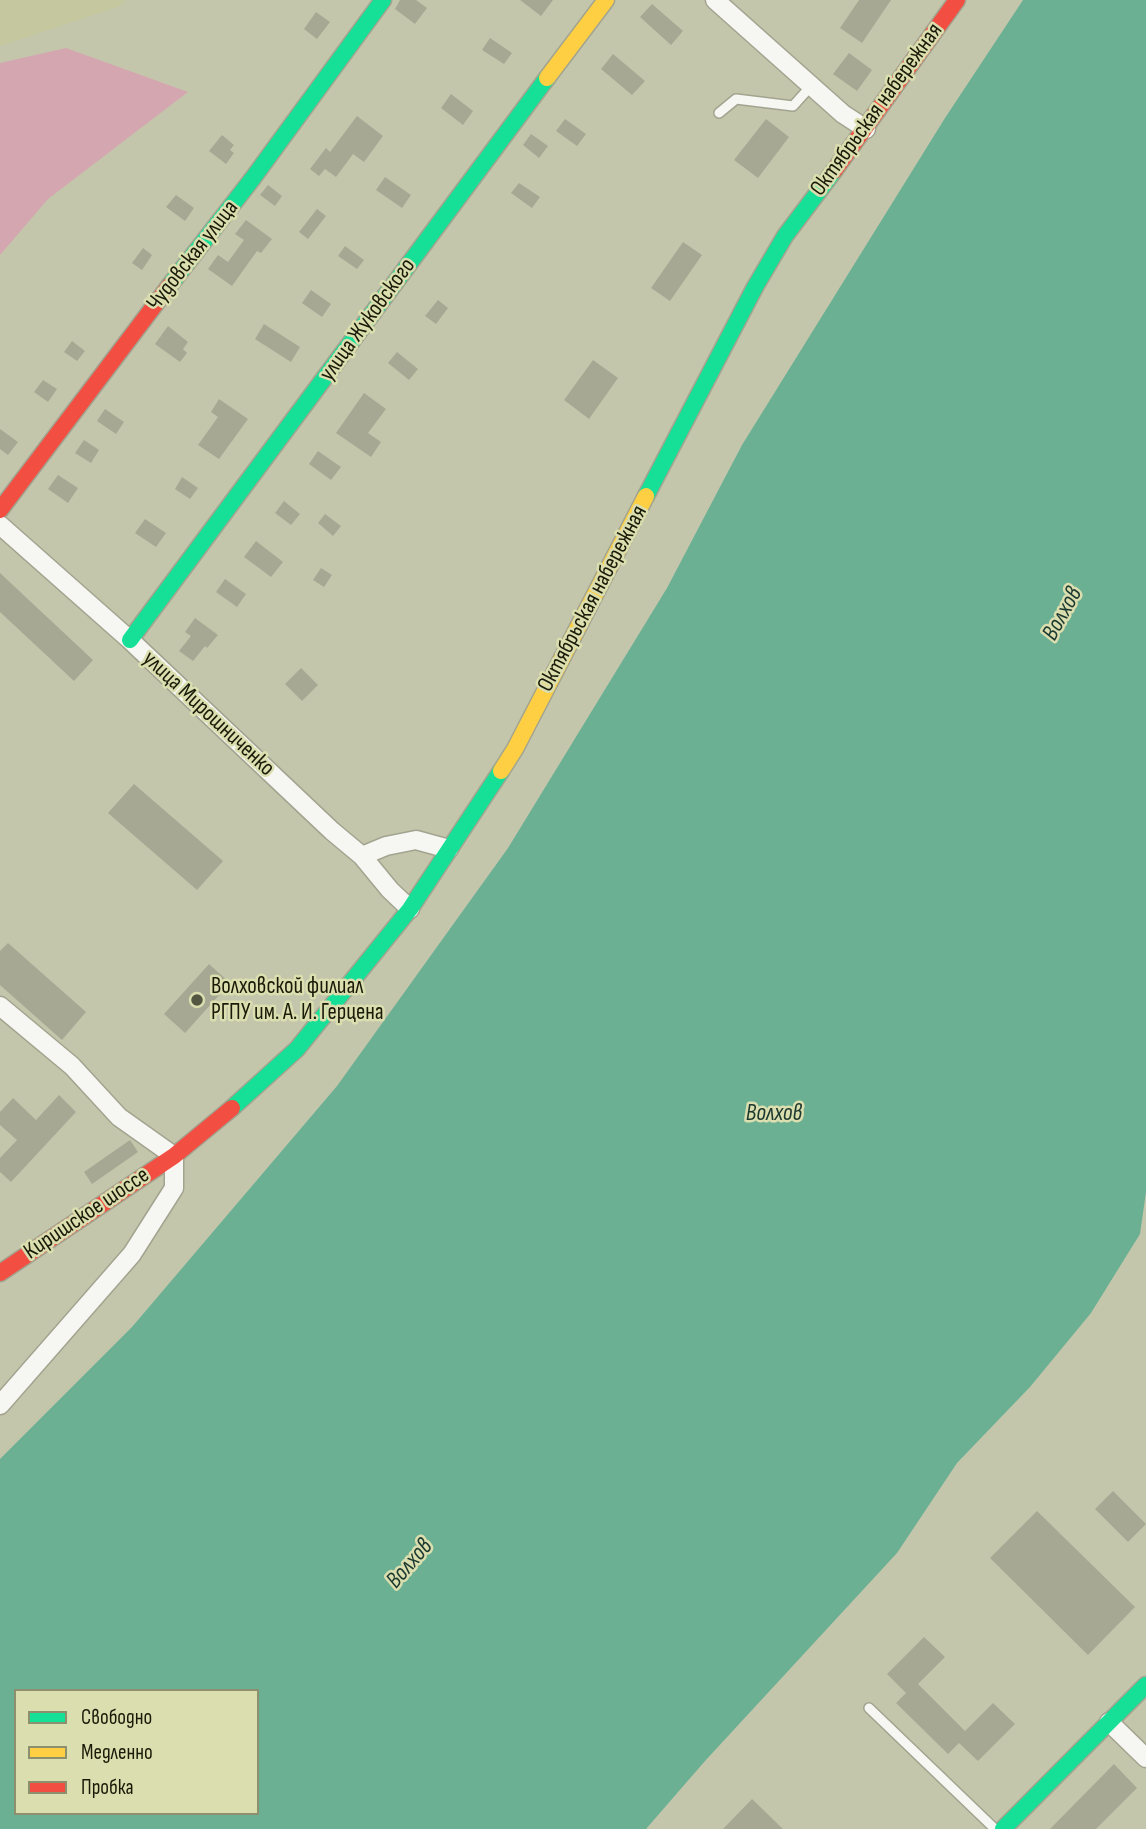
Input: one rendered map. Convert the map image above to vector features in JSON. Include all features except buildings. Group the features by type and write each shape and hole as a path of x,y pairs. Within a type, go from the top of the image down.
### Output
{"street":[{"name":"Чудовская улица","path":"0,510 99,376 253,178 383,0"},
{"name":"улица Жуковского","path":"130,640 606,0"},
{"path":"715,0 843,114 866,129"},
{"name":"Октябрьская набережная","path":"174,1156 227,1113 297,1049 410,909 514,749 755,287 786,236 957,0"},
{"name":"улица Мирошниченко","path":"0,525 130,640 332,831 362,856 410,909"},
{"path":"362,856 386,846 416,840 449,849"},
{"path":"0,1006 72,1066 118,1118 174,1156 174,1188 132,1254 0,1405"},
{"name":"Киришское шоссе","path":"0,1273 174,1156"},
{"path":"1003,1829 1146,1685"},
{"path":"1109,1722 1146,1758"}],"lane":[{"path":"719,113 736,99 793,106 811,86"},
{"path":"869,1708 995,1829"}],"shaded area":[{"path":"0,0 126,0 118,7 0,46"},
{"path":"66,48 188,92 48,199 0,255 0,63"}],"water":[{"name":"Волхов","path":"1023,0 1146,0 1146,1192 1140,1234 1091,1313 1030,1387 957,1463 897,1553 705,1761 646,1829 0,1829 0,1459 132,1327 337,1086 508,848 667,588 742,445 945,118"}],"traffic: fast":[{"path":"170,285 253,178 383,0"},
{"path":"130,640 547,78"},
{"path":"646,496 755,287 785,236 834,171"},
{"path":"232,1108 297,1049 410,909 501,771"},
{"path":"1003,1829 1146,1685"}],"traffic: slow":[{"path":"547,78 606,0"},
{"path":"501,771 515,749 646,496"}],"traffic: jam":[{"path":"834,171 957,0"},
{"path":"0,510 170,285"},
{"path":"0,1273 174,1156 232,1108"}],"place":[{"name":"Волховской филиал РГПУ им. А. И. Герцена","path":"197,1000"}]}
